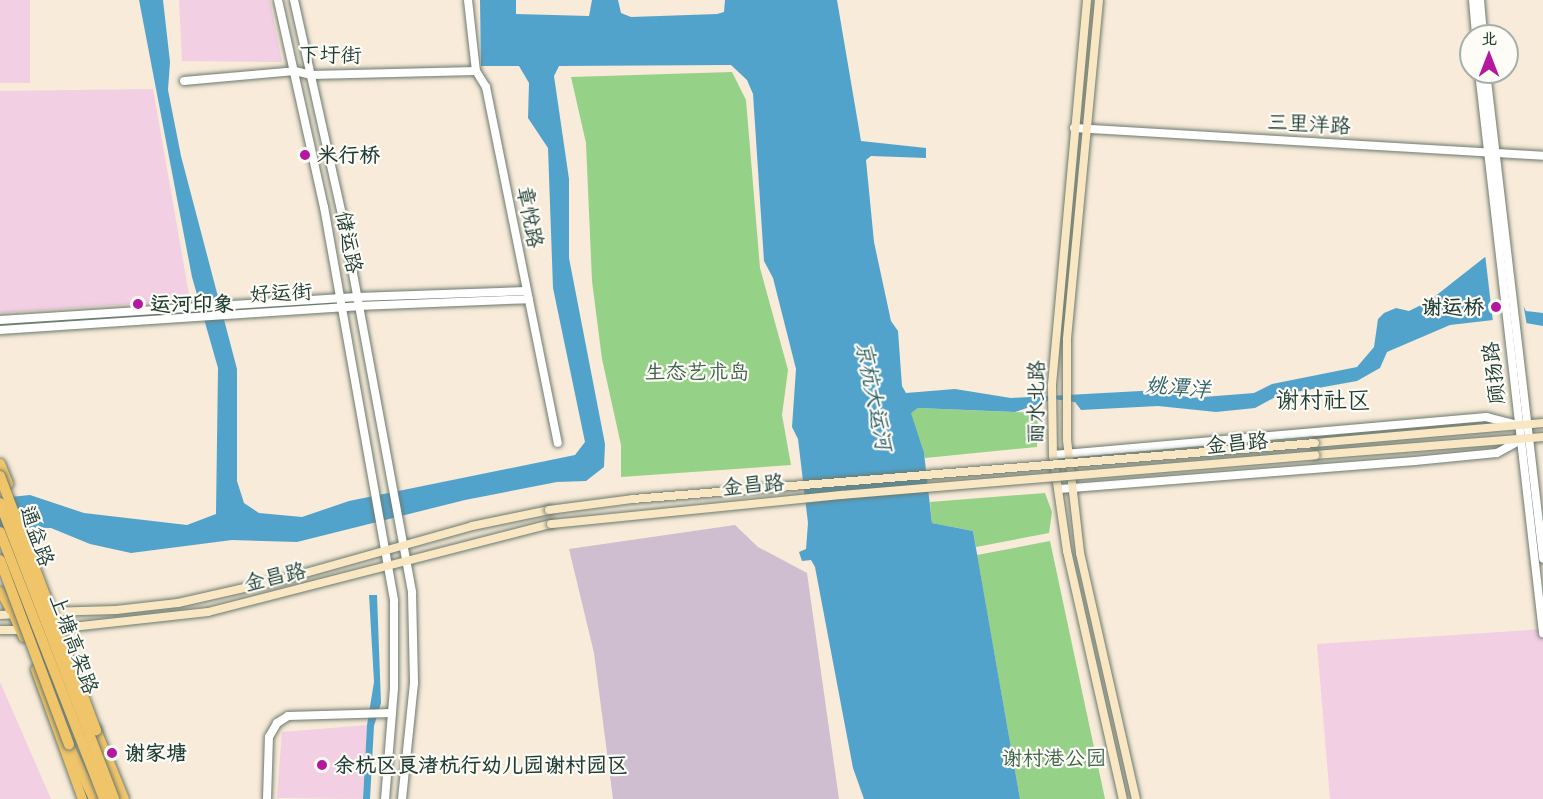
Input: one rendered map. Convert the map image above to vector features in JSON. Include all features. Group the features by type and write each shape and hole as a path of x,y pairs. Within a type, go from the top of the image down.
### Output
{"highway":[{"path":"0,476 125,799"},
{"name":"上塘高架路","path":"4,495 114,799"},
{"name":"上塘高架路","path":"0,532 104,799"},
{"path":"0,560 69,745 94,799"}],"main road":[{"name":"丽水北路","path":"1087,0 1052,385 1053,454 1067,551 1123,799"},
{"name":"丽水北路","path":"1098,0 1067,339 1067,413 1071,487 1080,553 1136,799"},
{"name":"金昌路","path":"0,615 117,610 178,603 284,579 403,545 549,510 657,497 1543,423"},
{"name":"金昌路","path":"0,630 52,629 208,612 389,568 551,524 782,500 1543,437"},
{"path":"0,463 4,495 56,611 125,799"},
{"name":"通益路","path":"21,531 46,612 114,799"},
{"name":"通益路","path":"0,550 9,574 13,615 21,630 82,799"},
{"path":"0,591 13,615"}],"street":[{"name":"储运路","path":"279,0 343,308 394,601 392,713 385,799"},
{"name":"储运路","path":"294,0 357,297 403,545 416,639 402,799"},
{"name":"章悦路","path":"468,0 476,71 486,87 558,443"},
{"path":"1473,0 1480,24"},
{"path":"1477,24 1480,0"},
{"name":"下圩街","path":"183,81 295,72 311,75 476,71"},
{"name":"顾扬路","path":"1480,84 1543,633"},
{"name":"顾扬路","path":"1488,84 1498,153 1543,559"},
{"name":"三里洋路","path":"1074,128 1543,156"},
{"name":"好运街","path":"0,320 357,297 528,295"},
{"name":"好运街","path":"0,330 528,295"},
{"name":"金昌路","path":"1053,454 1486,417 1518,425"},
{"name":"金昌路","path":"1059,489 1497,453 1520,440"},
{"path":"267,799 269,737 277,723 288,716 392,713"}],"shaded area":[{"path":"0,0 30,0 30,83 0,83"},
{"path":"179,0 270,0 282,62 182,61"},
{"path":"153,89 190,300 0,313 0,91"},
{"path":"735,525 758,547 807,573 839,799 613,799 594,653 569,549"},
{"path":"1543,629 1543,799 1330,799 1317,644"},
{"path":"0,682 51,799 0,799"},
{"name":"余杭区良渚杭行幼儿园谢村园区","path":"367,725 363,799 277,798 282,732"}],"green space":[{"name":"生态艺术岛","path":"732,72 746,100 760,268 788,370 782,415 791,465 621,477 621,445 602,359 592,281 586,143 571,77"},
{"path":"918,408 1038,413 1037,447 925,458 910,413"},
{"path":"1045,493 1052,512 1049,533 976,547 973,531 932,523 930,502"},
{"name":"谢村港公园","path":"1050,541 1105,799 1020,799 977,555"}],"water":[{"name":"京杭大运河","path":"139,0 163,0 170,62 168,90 181,156 237,369 237,481 244,503 259,513 302,517 349,501 575,455 585,442 553,288 548,148 528,118 529,83 519,66 481,66 480,0 516,0 516,14 589,16 592,0 618,0 621,13 631,17 717,14 724,12 725,0 837,0 861,141 926,148 926,158 871,156 866,160 874,242 891,321 898,331 902,386 906,393 955,389 1011,398 1159,390 1191,398 1254,393 1272,384 1357,367 1374,347 1378,319 1384,313 1396,308 1409,311 1429,301 1485,257 1498,258 1526,311 1543,313 1543,326 1502,319 1450,325 1387,352 1380,368 1357,381 1279,395 1255,408 1216,412 1158,406 1081,410 1075,402 1053,399 1015,412 918,408 911,413 924,453 932,523 973,531 1020,799 864,799 853,768 815,567 811,560 802,561 799,552 806,549 808,523 798,439 792,427 796,369 773,278 764,261 753,94 747,80 731,65 559,66 554,76 569,179 569,258 605,444 604,467 586,481 557,482 465,500 297,542 232,540 131,553 90,544 51,528 0,527 0,498 30,495 84,513 187,525 216,514 218,368 192,277"},
{"path":"369,595 377,595 381,703 374,726 370,799 363,799 367,725 374,682"}],"pier":[{"name":"谢运桥","path":"1485,254 1499,256 1517,267 1527,326 1493,322"}],"place":[{"name":"米行桥","path":"305,155"},
{"name":"运河印象","path":"138,304"},
{"name":"谢运桥","path":"1496,307"},
{"name":"谢家塘","path":"112,753"},
{"name":"余杭区良渚杭行幼儿园谢村园区","path":"322,765"}],"district":[{"name":"谢村社区","path":"1323,400"}],"water label":[{"name":"姚潭洋","path":"1178,387"}]}
